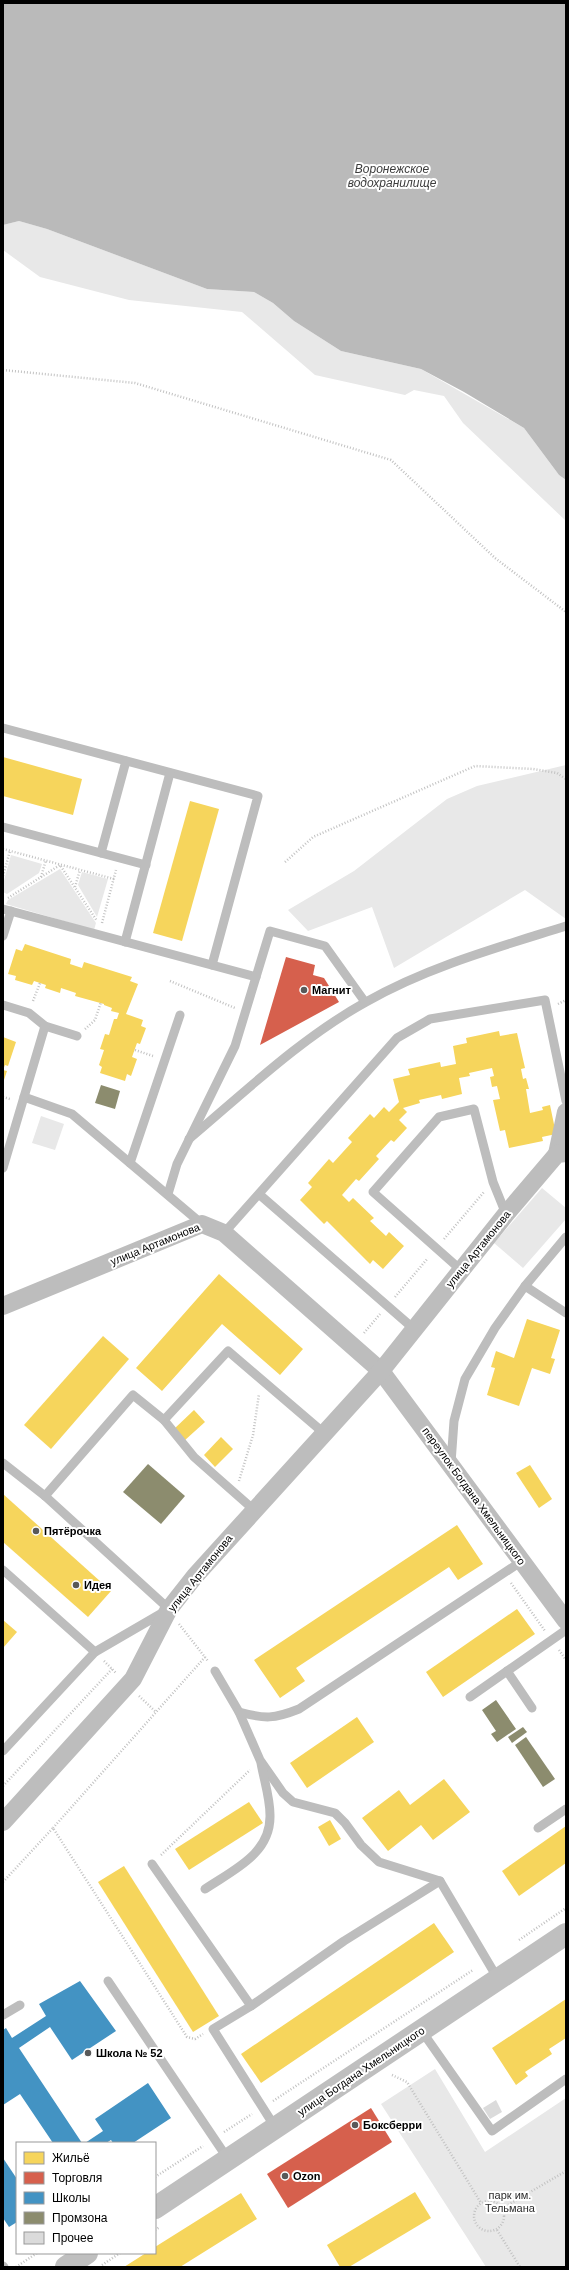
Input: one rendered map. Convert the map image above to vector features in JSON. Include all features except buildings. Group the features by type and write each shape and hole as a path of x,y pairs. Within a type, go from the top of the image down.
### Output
{"main road":[{"name":"улица Богдана Хмельницкого","path":"156,2207 421,2030 492,1970 566,1934"}],"street":[{"path":"561,1154 566,1112"},
{"name":"улица Артамонова","path":"3,1822 133,1679 169,1609 195,1576 381,1371 506,1214 561,1154"},
{"name":"улица Артамонова","path":"3,1306 202,1224 224,1233 381,1371"},
{"name":"переулок Богдана Хмельницкого","path":"381,1371 564,1615"}],"lane":[{"path":"3,728 258,796 212,965"},
{"path":"101,853 126,761"},
{"path":"125,942 170,773"},
{"path":"3,827 146,865"},
{"path":"3,936 7,910 256,977"},
{"path":"189,1139 306,1041 365,1002 405,981 512,943 566,926"},
{"path":"168,1194 177,1164 235,1046 270,931 325,946 365,1002"},
{"path":"224,1233 260,1195 397,1038 430,1019 545,1000 566,1101"},
{"path":"3,1005 29,1014 45,1026 77,1036"},
{"path":"130,1162 180,1015"},
{"path":"3,1168 45,1026"},
{"path":"24,1097 72,1114 202,1224"},
{"path":"461,1270 435,1249 372,1192 439,1117 474,1109 493,1182 506,1214"},
{"path":"260,1195 388,1304 414,1329"},
{"path":"451,1464 454,1421 465,1379 495,1328 525,1286 566,1237"},
{"path":"525,1286 566,1313"},
{"path":"164,1420 228,1351 325,1434"},
{"path":"46,1496 133,1395 164,1420 194,1457 254,1510"},
{"path":"3,1463 46,1496 169,1609 95,1652 3,1751"},
{"path":"239,1712 261,1718 277,1717 299,1709 522,1561"},
{"path":"5,1575 95,1652"},
{"path":"470,1697 566,1630"},
{"path":"215,1671 239,1712 260,1760 283,1793 293,1802 335,1813 345,1823 361,1845 379,1862 440,1881 492,1970"},
{"path":"507,1671 532,1708"},
{"path":"205,1889 254,1856 264,1844 269,1829 270,1814 260,1760"},
{"path":"538,1828 566,1809"},
{"path":"152,1864 251,2006"},
{"path":"275,2127 213,2029 251,2006 344,1941 440,1881"},
{"path":"108,1981 228,2159"},
{"path":"3,2015 20,2005"},
{"path":"421,2030 492,2131 566,2079"}],"path":[{"path":"3,370 135,383 391,460 495,558 566,612"},
{"path":"285,862 313,838 475,766 557,773 566,779"},
{"path":"3,849 114,879"},
{"path":"3,876 10,851"},
{"path":"60,865 101,926 119,858"},
{"path":"41,877 46,860"},
{"path":"3,901 60,865"},
{"path":"75,887 80,870"},
{"path":"170,982 245,1012"},
{"path":"29,1014 40,983"},
{"path":"77,1036 95,1020 101,1002"},
{"path":"135,1050 165,1060"},
{"path":"353,1346 493,1182"},
{"path":"236,1494 253,1435 262,1380"},
{"path":"504,1573 566,1660"},
{"path":"169,1609 215,1671"},
{"path":"3,1882 53,1828 204,1657"},
{"path":"3,1786 112,1669"},
{"path":"152,1864 260,1760"},
{"path":"53,1828 187,2037 195,2039 213,2029"},
{"path":"513,1944 566,1908"},
{"path":"156,2176 263,2107 492,1970"},
{"path":"392,2075 408,2082 481,2203"},
{"path":"503,2208 566,2171"},
{"path":"489,2201 497,2203 503,2208 505,2216 503,2224 497,2230 489,2232 481,2230 475,2224 473,2216 475,2208 481,2203 489,2201"},
{"path":"497,2230 520,2267"},
{"path":"15,2267 35,2254"},
{"path":"99,2267 118,2254"}],"green space":[{"path":"19,221 47,229 207,289 254,292 273,303 294,321 341,351 421,369 524,428 559,475 566,480 566,521 463,423 444,396 414,390 405,395 315,375 242,312 129,300 40,277 3,250 3,225"},
{"path":"566,765 566,919 525,890 394,968 372,907 308,931 288,910 354,871 447,799 477,786"},
{"path":"11,855 42,864 39,873 7,894 3,892 3,884"},
{"path":"60,869 96,923 94,930 6,904 8,900"},
{"path":"82,872 108,879 97,917 78,885"},
{"path":"41,1116 64,1124 55,1150 32,1143"},
{"path":"542,1188 566,1208 566,1219 523,1268 494,1243"},
{"name":"парк им. Тельмана","path":"435,2069 485,2152 566,2098 566,2267 486,2267 381,2104"}],"water":[{"name":"Воронежское водохранилище","path":"3,3 566,3 566,480 559,475 524,428 464,392 421,369 341,351 294,321 273,303 254,292 207,289 47,229 19,221 3,225"}],"place":[{"name":"Магнит","path":"304,990"},
{"name":"Пятёрочка","path":"36,1531"},
{"name":"Идея","path":"76,1585"},
{"name":"Школа № 52","path":"88,2053"},
{"name":"Боксберри","path":"355,2125"},
{"name":"Ozon","path":"285,2176"}]}
